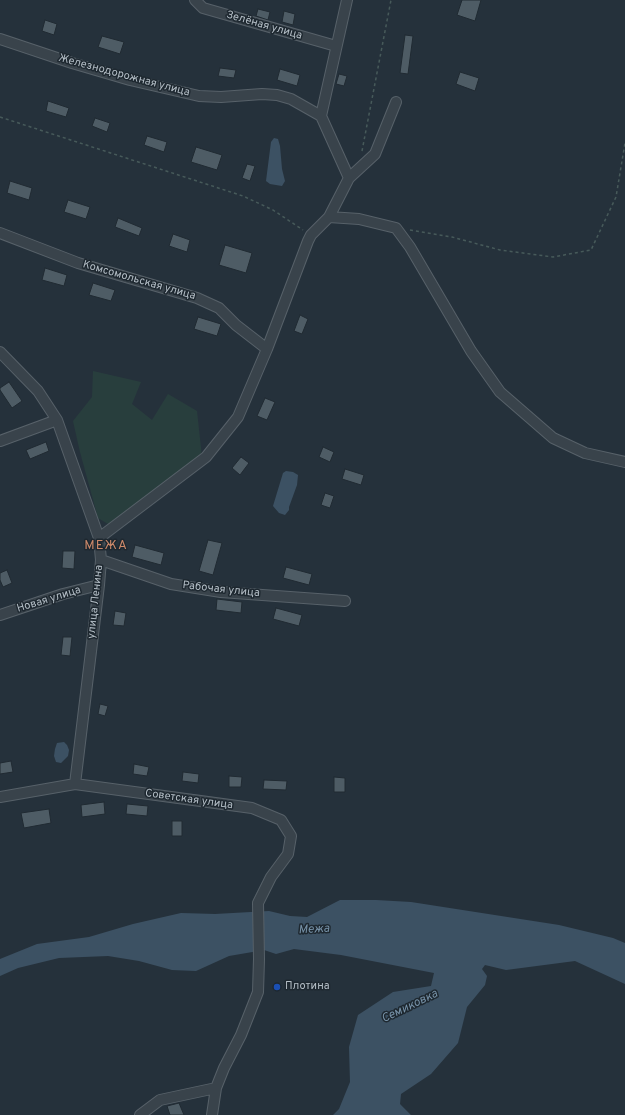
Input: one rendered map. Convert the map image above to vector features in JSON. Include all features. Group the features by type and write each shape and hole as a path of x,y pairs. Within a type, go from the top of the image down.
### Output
{"street":[{"name":"Зелёная улица","path":"194,0 203,8 336,46"},
{"path":"347,0 321,116 349,178"},
{"name":"Железнодорожная улица","path":"0,40 86,68 199,96 221,97 262,94 277,95 291,99 321,116"},
{"path":"99,538 206,457 238,417 267,349 311,236 329,217 349,178 375,154 396,102"},
{"path":"329,217 360,219 396,228 410,247 471,351 500,392 553,438 585,452 625,462"},
{"name":"Комсомольская улица","path":"0,233 78,263 197,298 219,308 236,325 267,349"},
{"name":"улица Ленина","path":"0,352 38,390 57,420 99,538 101,560 99,585 75,784"},
{"path":"0,441 57,420"},
{"name":"Рабочая улица","path":"101,560 171,584 221,592 345,600"},
{"name":"Новая улица","path":"0,615 63,594 99,585"},
{"name":"Советская улица","path":"0,797 75,784 252,808 281,820 291,836 288,854 271,877 258,903 258,992 241,1035 224,1068 216,1088"},
{"path":"140,1115 160,1100 216,1088 212,1115"}],"path":[{"path":"362,153 391,0"},
{"path":"0,117 243,196 273,210 311,236"},
{"path":"396,228 452,237 500,250 553,257 591,250 616,197 625,143"}],"green space":[{"path":"93,371 141,382 132,404 152,420 168,394 197,411 202,457 108,524 98,518 73,421 92,397"}],"water":[{"path":"274,138 278,139 280,146 282,169 285,181 282,186 270,184 266,181 271,142"},
{"path":"286,471 293,472 298,475 297,485 289,510 285,515 279,513 273,506 283,473"},
{"path":"64,742 69,750 68,756 61,763 56,762 54,756 57,743"},
{"path":"340,900 411,902 559,925 613,938 625,943 625,984 575,961 506,970 485,965 482,969 487,976 485,985 467,1007 458,1043 431,1074 401,1094 400,1104 411,1115 333,1115 339,1109 350,1082 349,1047 358,1015 393,992 431,986 434,973 341,955 294,949 276,954 264,950 229,956 196,971 172,970 139,961 108,956 59,958 18,968 0,976 0,959 37,944 89,937 133,924 181,913 215,914 269,911 290,916 307,917"}],"building":[{"path":"462,0 481,0 475,21 457,15"},
{"path":"258,9 270,12 268,20 256,16"},
{"path":"284,11 295,14 293,25 282,22"},
{"path":"45,20 57,24 54,35 42,31"},
{"path":"405,35 413,36 408,74 400,73"},
{"path":"102,36 124,42 120,54 98,47"},
{"path":"220,68 236,70 234,78 218,76"},
{"path":"280,69 300,75 297,86 277,80"},
{"path":"460,72 479,78 475,91 456,84"},
{"path":"339,74 347,76 344,86 336,84"},
{"path":"48,101 69,108 66,117 46,111"},
{"path":"95,118 110,123 107,132 92,126"},
{"path":"147,136 167,142 164,152 144,145"},
{"path":"196,147 222,155 217,170 191,162"},
{"path":"247,164 255,166 250,181 242,178"},
{"path":"10,181 32,188 29,200 7,193"},
{"path":"68,200 90,207 86,219 64,212"},
{"path":"118,218 142,228 139,236 115,227"},
{"path":"173,234 190,240 187,252 169,246"},
{"path":"225,245 252,253 246,273 219,265"},
{"path":"45,268 67,275 64,286 42,280"},
{"path":"93,283 115,290 111,301 89,295"},
{"path":"300,315 308,319 302,334 294,331"},
{"path":"198,317 221,324 217,336 194,329"},
{"path":"9,382 22,401 12,408 0,390 0,388"},
{"path":"265,398 275,402 267,420 257,416"},
{"path":"46,442 49,451 30,459 26,450"},
{"path":"323,447 334,452 330,462 319,457"},
{"path":"241,457 249,463 240,475 232,468"},
{"path":"345,469 364,475 361,485 342,479"},
{"path":"325,493 334,496 330,508 321,505"},
{"path":"208,540 222,543 213,575 199,571"},
{"path":"135,545 164,553 161,565 132,557"},
{"path":"63,551 75,551 74,569 62,568"},
{"path":"286,567 312,574 309,585 283,578"},
{"path":"7,570 12,583 3,587 0,580 0,573"},
{"path":"217,599 242,602 241,613 216,610"},
{"path":"276,608 302,615 299,626 273,619"},
{"path":"115,611 126,613 124,626 113,625"},
{"path":"63,637 72,637 70,656 61,655"},
{"path":"100,704 108,706 105,716 98,714"},
{"path":"11,761 13,772 0,774 0,763"},
{"path":"134,764 149,767 147,776 133,774"},
{"path":"183,772 199,774 198,783 182,781"},
{"path":"229,776 242,777 241,787 229,787"},
{"path":"334,777 345,778 345,792 334,792"},
{"path":"264,780 287,781 286,790 263,789"},
{"path":"104,802 105,814 82,817 81,805"},
{"path":"127,804 148,806 147,816 126,814"},
{"path":"49,809 51,823 24,828 21,813"},
{"path":"172,821 182,821 182,836 172,836"},
{"path":"179,1103 184,1115 170,1115 167,1106"}],"place":[{"name":"Плотина","path":"277,987"}],"district":[{"name":"МЕЖА","path":"106,546"}],"water label":[{"name":"Межа","path":"314,930"},
{"name":"Семиковка","path":"410,1007"}]}
